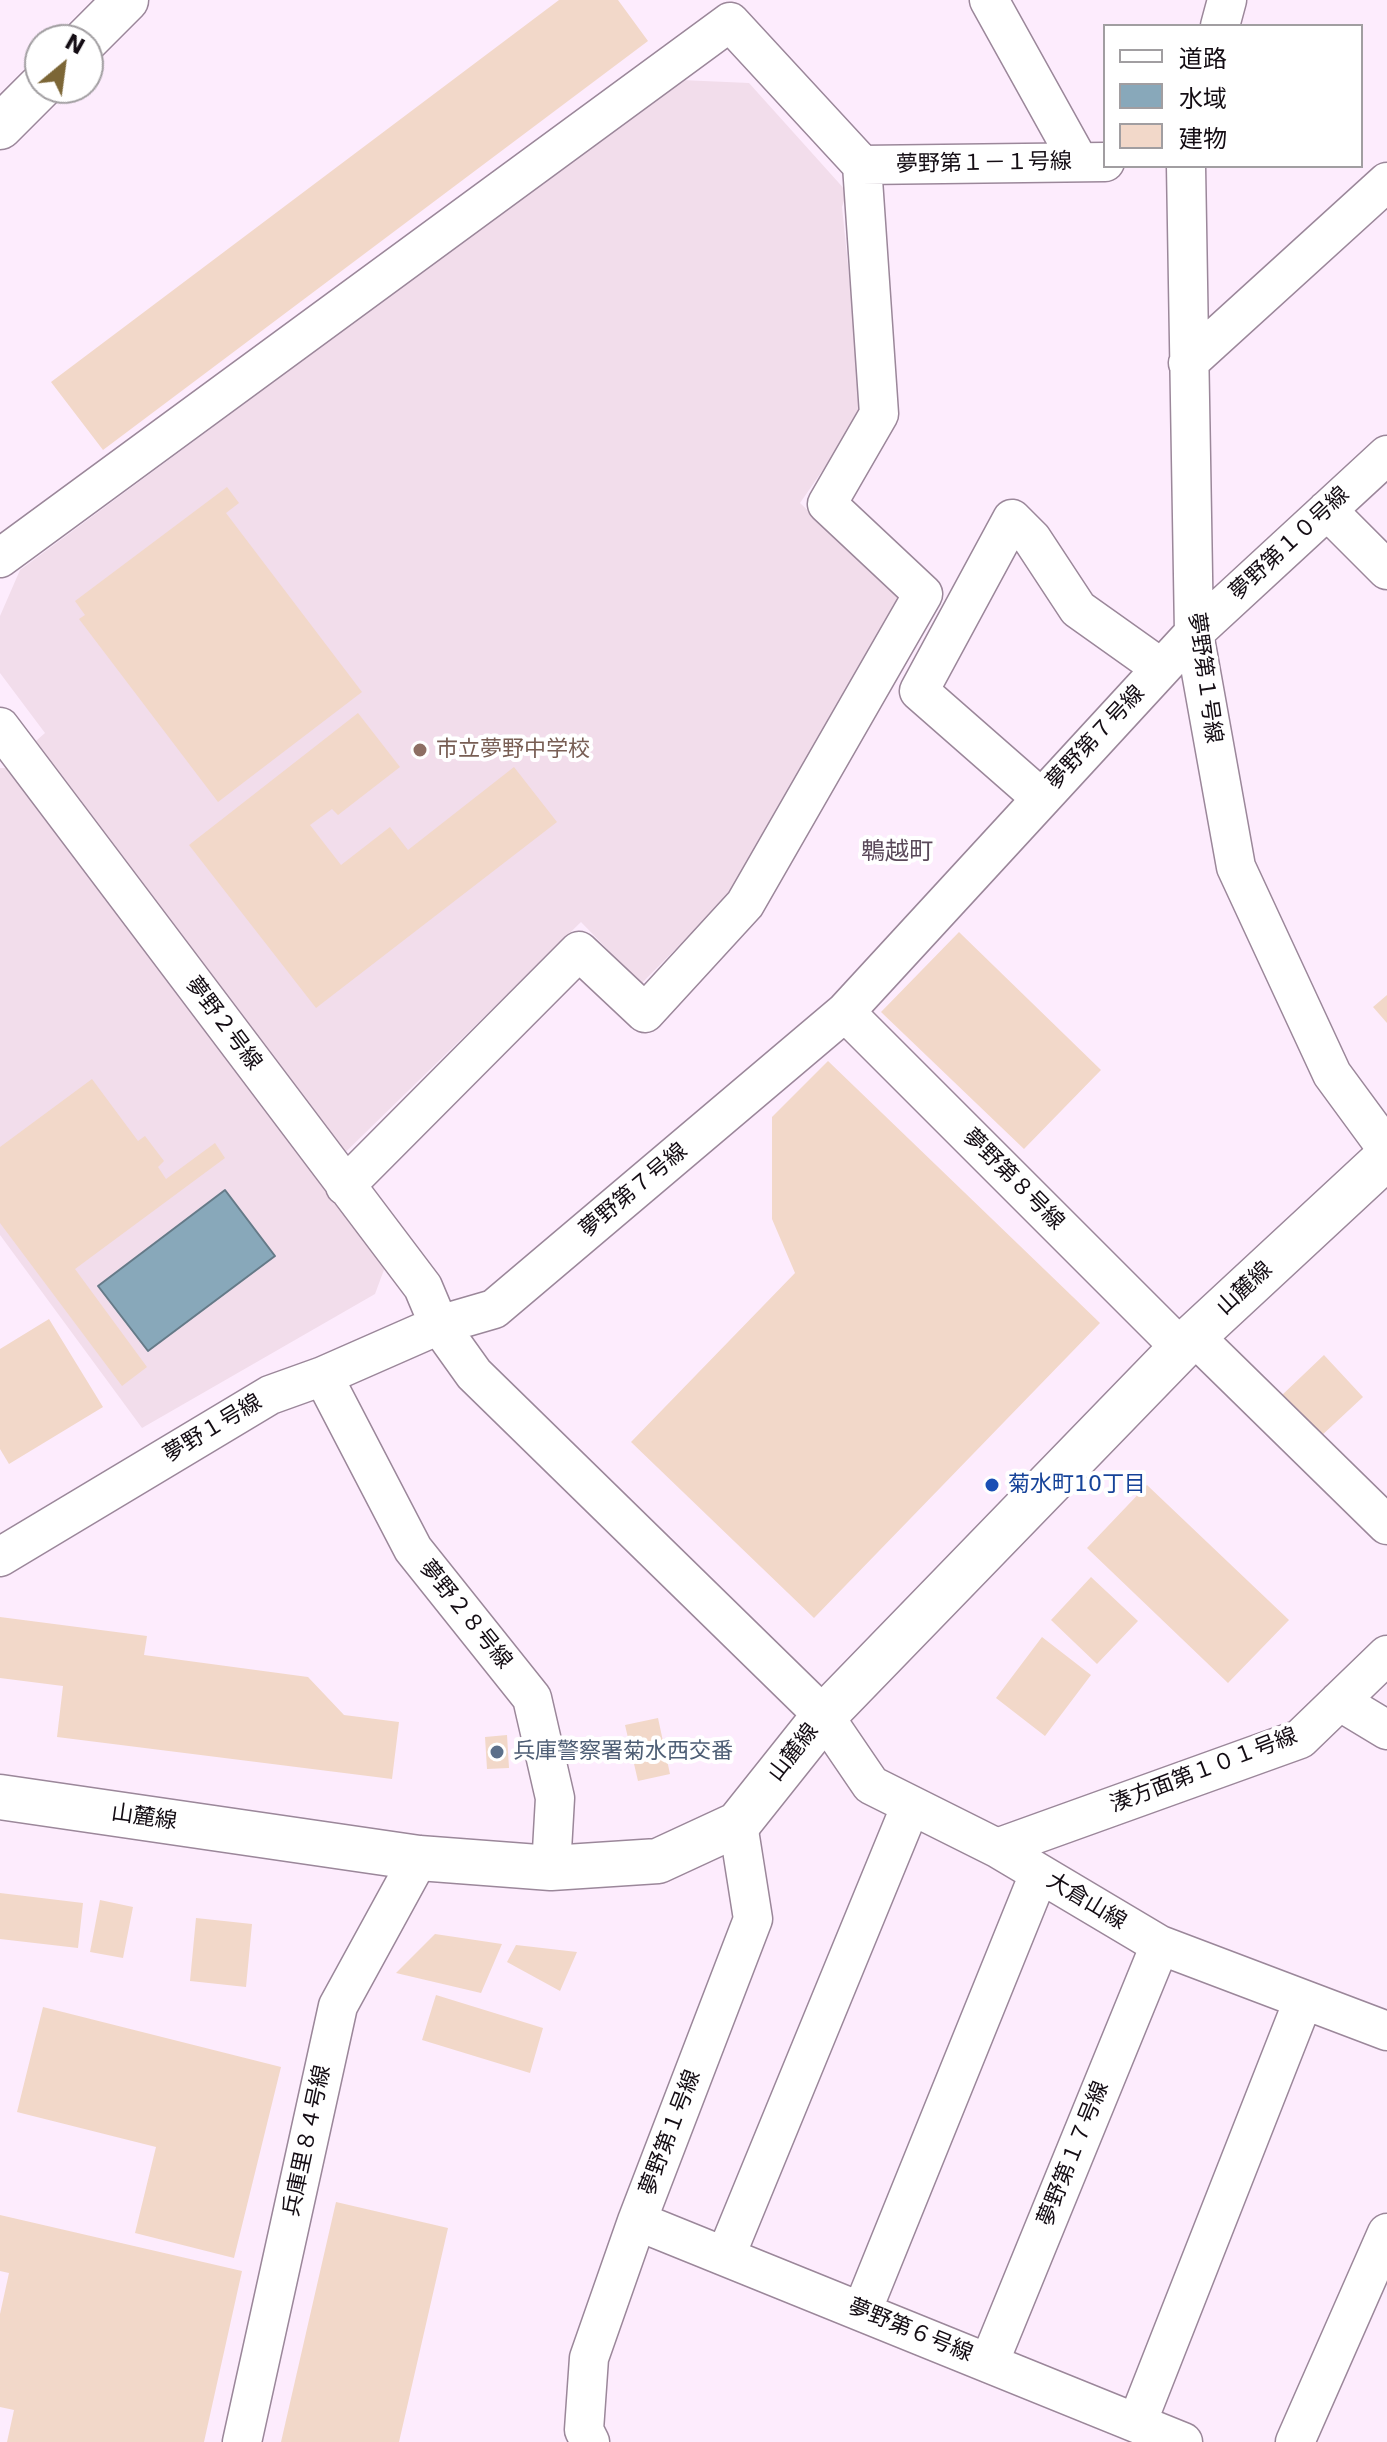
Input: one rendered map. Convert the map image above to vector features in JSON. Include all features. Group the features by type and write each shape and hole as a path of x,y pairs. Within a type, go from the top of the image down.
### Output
{"main road":[{"path":"102,24 126,0"},
{"path":"0,127 24,103"},
{"name":"山麓線","path":"0,1797 419,1858 551,1868 658,1861 738,1824 824,1716 1187,1342 1387,1157"}],"street":[{"path":"989,0 1092,162"},
{"path":"1221,24 1227,0"},
{"path":"0,558 730,22 862,165 879,414 827,504 923,594 745,904 645,1013 579,951 345,1186"},
{"name":"夢野第１－１号線","path":"862,165 1092,162"},
{"name":"夢野第１号線","path":"1186,168 1194,633 1236,867 1332,1074 1387,1149"},
{"path":"1188,363 1387,182"},
{"name":"夢野第１０号線","path":"1194,633 1387,455"},
{"path":"1327,510 1387,570"},
{"path":"1041,798 919,691 1012,519 1032,539 1078,609 1161,668"},
{"name":"夢野第７号線","path":"439,1325 494,1309 845,1012 1194,633"},
{"name":"夢野２号線","path":"0,727 423,1287 439,1325"},
{"name":"夢野第８号線","path":"845,1012 1187,1342 1387,1525"},
{"path":"439,1325 474,1374 824,1716"},
{"name":"夢野１号線","path":"0,1557 270,1395 323,1376 439,1325"},
{"name":"夢野２８号線","path":"323,1376 413,1549 532,1698 555,1798 551,1868"},
{"name":"湊方面第１０１号線","path":"997,1848 1300,1739 1387,1655"},
{"path":"1339,1701 1387,1730"},
{"name":"大倉山線","path":"824,1716 871,1785 997,1848 1160,1945 1387,2031"},
{"path":"726,2255 911,1805"},
{"name":"夢野第１号線","path":"590,2442 584,2430 589,2358 637,2221 753,1919 738,1824"},
{"name":"兵庫里８４号線","path":"242,2442 338,2006 419,1858"},
{"path":"862,2311 1039,1874"},
{"name":"夢野第１７号線","path":"989,2363 1160,1945"},
{"path":"1137,2423 1303,2001"},
{"name":"夢野第６号線","path":"637,2221 1183,2442"},
{"path":"1295,2442 1387,2233"}],"shaded area":[{"name":"市立夢野中学校","path":"681,80 749,83 847,192 842,207 863,412 800,503 903,600 730,894 641,984 581,922 318,1179 385,1267 375,1294 142,1428 0,1235 0,768 5,768 45,733 0,673 0,616 20,570"}],"water":[{"path":"225,1190 275,1256 148,1351 98,1286"}],"building":[{"path":"559,0 618,0 648,41 103,450 51,382"},
{"path":"227,487 239,503 226,513 362,692 218,802 79,619 85,615 75,601"},
{"path":"358,713 400,767 338,815 332,809 310,825 341,865 390,827 408,850 514,767 557,822 316,1008 189,845"},
{"path":"959,932 1101,1070 1024,1149 881,1012"},
{"path":"1387,995 1387,1023 1373,1007"},
{"path":"828,1061 1100,1323 814,1618 631,1442 795,1273 772,1219 772,1117"},
{"path":"92,1079 138,1141 145,1136 164,1161 158,1167 166,1179 215,1143 225,1158 75,1269 147,1367 122,1386 0,1223 0,1147"},
{"path":"49,1319 103,1407 9,1464 0,1449 0,1349"},
{"path":"1324,1355 1363,1397 1320,1437 1281,1396"},
{"path":"1147,1485 1289,1620 1228,1683 1087,1548"},
{"path":"1091,1577 1138,1621 1097,1664 1051,1620"},
{"path":"0,1617 147,1636 144,1655 308,1677 344,1715 399,1722 392,1779 57,1737 63,1686 0,1678"},
{"path":"1042,1637 1091,1675 1045,1736 996,1698"},
{"path":"658,1718 670,1774 638,1781 625,1725"},
{"name":"兵庫警察署菊水西交番","path":"507,1735 509,1768 487,1769 485,1737"},
{"path":"0,1893 83,1903 78,1948 0,1939"},
{"path":"100,1900 133,1907 123,1958 90,1952"},
{"path":"196,1918 252,1924 246,1987 190,1981"},
{"path":"435,1934 502,1944 481,1993 396,1973"},
{"path":"516,1945 577,1952 560,1991 507,1962"},
{"path":"436,1995 543,2028 530,2073 422,2040"},
{"path":"43,2007 281,2067 234,2258 135,2233 156,2147 17,2112"},
{"path":"336,2202 448,2228 399,2442 281,2442"},
{"path":"0,2215 242,2271 204,2442 7,2442 14,2410 0,2407 0,2314 9,2273 0,2271"}],"place":[{"name":"市立夢野中学校","path":"420,750"},
{"name":"菊水町10丁目","path":"992,1485"},
{"name":"兵庫警察署菊水西交番","path":"497,1752"}],"district":[{"name":"鵯越町","path":"897,853"}]}
